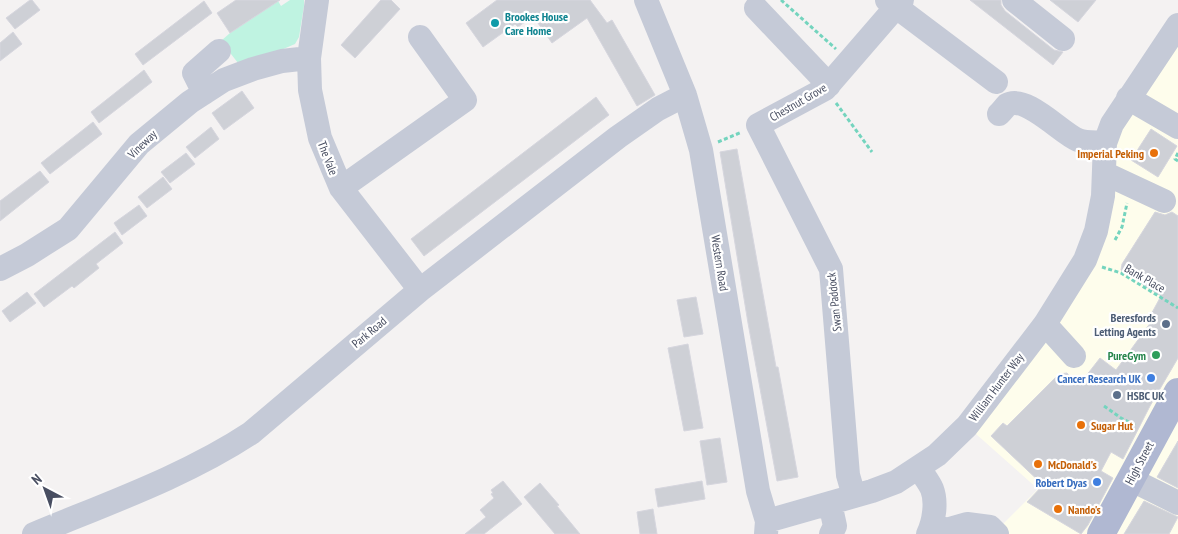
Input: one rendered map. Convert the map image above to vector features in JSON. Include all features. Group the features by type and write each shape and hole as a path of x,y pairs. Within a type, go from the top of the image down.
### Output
{"main road":[{"name":"High Street","path":"1101,534 1178,392"}],"street":[{"path":"315,8 330,7 335,0"},
{"name":"Western Road","path":"646,0 685,95 701,150 758,491 767,527"},
{"path":"1014,0 1063,39"},
{"path":"895,2 996,82"},
{"name":"Chestnut Grove","path":"758,125 829,85 895,2"},
{"name":"The Vale","path":"315,8 309,58 310,90 320,138 340,188 420,290"},
{"path":"756,8 829,85"},
{"name":"William Hunter Way","path":"767,527 830,503 896,482 919,468 953,441 967,426 1045,324 1085,260 1096,231 1103,196 1105,143 1112,124 1178,25"},
{"path":"340,188 465,100 420,37"},
{"path":"204,93 194,73 219,51"},
{"name":"Vineway","path":"0,269 27,255 68,229 140,144 190,102 224,80 253,68 282,61 309,58"},
{"name":"Park Road","path":"34,534 196,466 251,433 420,290 618,138 658,109 685,95"},
{"path":"1128,98 1178,127"},
{"path":"999,114 1008,105 1018,103 1056,124 1078,140 1105,143"},
{"name":"Swan Paddock","path":"758,125 831,269 848,475 854,496"},
{"path":"1104,173 1164,201"},
{"path":"1045,324 1074,356"},
{"path":"919,468 932,489 934,500 930,530 946,530 967,524 990,527 997,534"},
{"path":"1130,479 1178,503"},
{"path":"830,503 835,526 831,534"}],"path":[{"path":"781,0 850,61"},
{"path":"847,117 872,152"},
{"name":"Chestnut Grove","path":"701,150 758,125"},
{"path":"1178,153 1175,159 1178,161"},
{"name":"Bank Place","path":"1101,266 1121,273 1178,308"},
{"path":"1104,406 1139,428"}],"shaded area":[{"path":"1178,25 1178,534 993,534 1038,489 967,426 1092,234 1105,143"}],"green space":[{"path":"290,0 304,0 299,37 295,44 238,63 221,41 278,1 281,6"}],"building":[{"path":"30,0 40,10 15,29 6,18"},
{"path":"236,0 280,0 230,33 217,13"},
{"path":"381,0 391,0 400,9 355,58 341,45"},
{"path":"497,0 590,0 607,23 612,20 655,95 637,106 587,18 552,43 533,16 518,27 515,24 483,47 466,23"},
{"path":"970,0 1001,0 1001,5 1005,11 1054,50 1063,52 1053,65"},
{"path":"1050,0 1096,0 1078,22"},
{"path":"204,1 212,13 143,65 135,54"},
{"path":"13,32 22,44 0,61 0,43"},
{"path":"144,70 152,82 99,123 91,112"},
{"path":"242,91 254,108 224,130 212,113"},
{"path":"596,97 609,115 424,256 411,239"},
{"path":"93,122 102,134 50,174 41,163"},
{"path":"211,127 219,139 195,158 186,147"},
{"name":"Imperial Peking","path":"1151,129 1177,146 1158,177 1131,160"},
{"path":"737,149 776,367 778,367 798,477 777,481 748,323 720,152"},
{"path":"186,153 195,164 170,183 161,172"},
{"path":"40,171 49,182 0,221 0,201"},
{"path":"163,177 172,189 147,208 138,197"},
{"path":"139,205 147,216 122,235 114,223"},
{"path":"1155,212 1165,215 1172,212 1178,216 1178,358 1150,406 1123,459 1111,452 1101,471 1113,478 1088,525 1081,534 1027,502 1043,485 991,436 1003,423 1007,426 1059,374 1067,373 1079,385 1100,358 1116,370 1151,322 1148,320 1161,296 1121,270 1122,264"},
{"path":"115,232 123,243 96,264 99,268 74,288 72,286 44,307 34,294"},
{"path":"27,292 36,303 10,322 2,311"},
{"path":"696,297 703,334 684,337 677,300"},
{"path":"688,344 703,428 684,431 668,348"},
{"path":"720,438 727,482 707,485 700,441"},
{"path":"1178,441 1178,488 1157,477"},
{"path":"503,481 522,504 484,534 465,534 486,517 480,510 494,498 491,490"},
{"path":"702,481 705,499 658,507 655,489"},
{"path":"540,483 580,534 555,534 524,497"},
{"path":"1144,501 1178,517 1169,534 1124,534"},
{"path":"653,509 657,534 640,534 637,512"}],"place":[{"name":"Brookes House Care Home","path":"495,23"},
{"name":"Imperial Peking","path":"1154,153"},
{"name":"Beresfords Letting Agents","path":"1166,324"},
{"name":"PureGym","path":"1156,355"},
{"name":"Cancer Research UK","path":"1151,378"},
{"name":"HSBC UK","path":"1117,395"},
{"name":"Sugar Hut","path":"1081,425"},
{"name":"McDonald's","path":"1038,464"},
{"name":"Robert Dyas","path":"1097,482"},
{"name":"Nando's","path":"1058,509"}]}
